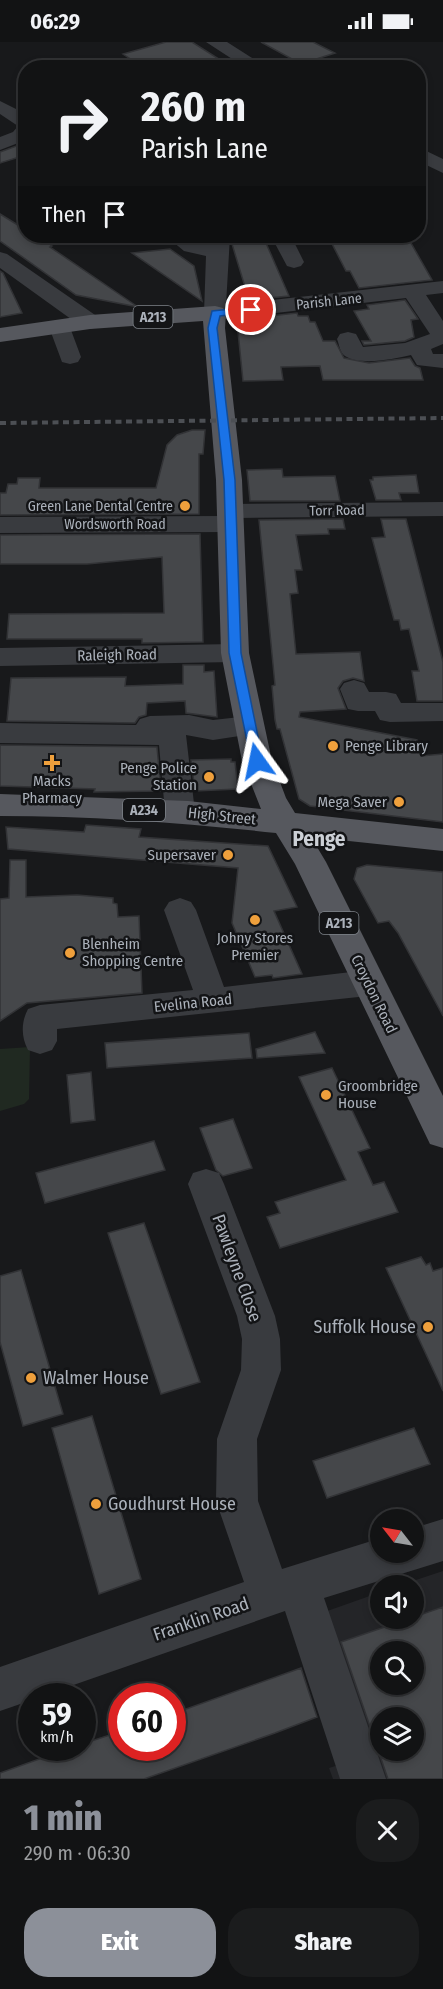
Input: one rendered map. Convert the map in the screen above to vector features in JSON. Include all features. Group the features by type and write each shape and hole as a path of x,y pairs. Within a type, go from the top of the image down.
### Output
{"main road":[{"name":"Parish Lane","path":"0,334 90,322 216,313"},
{"name":"A213","path":"216,313 213,328 229,480 235,653 257,761 271,799 287,824"},
{"name":"High Street","path":"0,805 48,805 180,812 443,840"},
{"name":"Croydon Road","path":"287,824 310,862 443,1133"}],"street":[{"path":"215,42 236,60"},
{"path":"0,106 18,120"},
{"path":"0,144 18,131"},
{"path":"426,157 443,167"},
{"path":"186,243 191,247 219,244 216,313"},
{"path":"284,243 294,262"},
{"path":"0,258 90,322"},
{"name":"Parish Lane","path":"216,313 443,287"},
{"path":"348,339 352,351 358,354 408,349 443,337 412,291"},
{"path":"60,327 70,357"},
{"path":"418,345 425,360 443,361"},
{"name":"Torr Road","path":"230,517 441,515"},
{"name":"Wordsworth Road","path":"0,525 230,517"},
{"name":"Raleigh Road","path":"0,657 235,653"},
{"path":"354,689 358,702 386,700 390,713 443,712"},
{"path":"162,723 189,725 204,735 249,726"},
{"path":"0,733 172,735 180,812"},
{"path":"180,910 208,987"},
{"name":"Evelina Road","path":"40,1041 40,1018 254,998 368,983"},
{"path":"142,990 208,987 254,998"},
{"name":"Pawleyne Close","path":"206,1184 256,1316 261,1339 261,1370 237,1439 237,1501 284,1591 363,1779"},
{"path":"424,1546 443,1540"},
{"name":"Franklin Road","path":"0,1689 370,1563"}],"shaded area":[{"path":"30,1047 29,1099 24,1104 0,1111 0,1049"},
{"path":"443,1571 443,1779 333,1779 329,1768 348,1762 299,1621 370,1596 370,1629 424,1629 424,1577"}],"building":[{"path":"166,42 192,42 220,60 132,60 123,54"},
{"path":"261,42 313,42 335,53 313,60 294,60"},
{"path":"18,145 18,157 0,163 0,152"},
{"path":"0,214 18,225 18,243 48,243 52,246 50,247 138,307 76,295 0,241"},
{"path":"266,243 289,296 249,300 232,244"},
{"path":"332,243 411,243 432,280 359,288 350,271 346,271"},
{"path":"170,249 194,266 202,301 132,253"},
{"path":"0,271 3,273 22,313 0,317"},
{"path":"405,300 418,319 411,320 414,337 405,341 364,345 362,341 371,341 354,311 369,309 367,305"},
{"path":"297,313 298,316 308,316 310,322 315,322 323,341 335,341 344,358 369,363 410,358 415,366 420,368 423,380 323,380 320,366 281,367 283,380 243,381 237,322 252,321 251,318"},
{"path":"192,430 205,430 203,454 199,454 199,514 0,515 0,493 6,493 8,484 17,484 18,478 40,478 39,488 156,488 167,445 177,435"},
{"path":"282,469 283,477 335,476 340,501 250,501 247,470"},
{"path":"416,475 419,493 399,493 401,500 376,500 370,480 373,480 373,477"},
{"path":"343,519 345,529 328,529 329,534 296,535 302,570 295,570 298,593 290,594 296,654 360,652 364,681 353,678 343,681 338,688 346,709 300,712 299,717 417,740 421,756 443,754 443,822 310,806 299,799 280,729 277,729 275,720 272,686 275,685 259,520"},
{"path":"381,519 406,519 443,662 443,701 417,701 412,671 419,671 409,629 401,630 399,620 394,620 372,538 385,537"},
{"path":"200,534 203,642 142,643 142,639 7,639 9,614 164,613 162,557 87,564 0,564 0,535"},
{"path":"183,665 204,665 204,672 214,671 217,717 186,713 185,701 147,703 146,715 139,717 135,723 7,721 11,678 126,677 125,686 183,684"},
{"path":"0,745 157,747 161,791 94,792 95,789 0,786"},
{"name":"Penge Police Station","path":"231,759 231,762 235,762 238,789 195,791 191,760"},
{"path":"86,825 141,829 139,837 268,846 297,907 274,911 302,974 273,978 272,975 255,977 232,923 238,868 8,849 6,827 84,832"},
{"name":"Blenheim Shopping Centre","path":"10,860 26,860 26,897 77,895 113,898 113,903 117,904 118,917 139,916 142,993 27,1003 0,1021 0,899 9,898"},
{"path":"367,865 443,872 443,1016 398,933 389,921 378,923 354,879 357,868"},
{"path":"315,1032 325,1053 257,1058 256,1049"},
{"path":"249,1033 252,1058 107,1068 105,1043"},
{"path":"332,1068 370,1148 358,1152 373,1185 384,1182 398,1212 280,1248 267,1217 280,1213 275,1202 346,1180 299,1077"},
{"path":"91,1072 95,1120 71,1123 67,1075"},
{"path":"233,1119 252,1168 223,1176 216,1170 200,1128"},
{"path":"154,1141 165,1170 45,1203 36,1173"},
{"path":"144,1223 200,1382 161,1394 108,1233"},
{"name":"Suffolk House","path":"421,1257 426,1265 430,1263 433,1271 443,1268 443,1391 386,1268"},
{"name":"Walmer House","path":"21,1270 63,1414 23,1426 0,1342 0,1276"},
{"name":"Goudhurst House","path":"92,1416 141,1579 99,1594 52,1428"},
{"path":"414,1428 430,1464 327,1498 313,1461"},
{"path":"443,1607 443,1779 388,1779 382,1761 424,1761 424,1707 370,1707 370,1727 341,1642 379,1629 424,1629 424,1614"},
{"path":"301,1668 317,1717 144,1779 0,1779 0,1773 34,1761 96,1761 96,1739 108,1736 108,1761 186,1761 186,1709"}],"railway":[{"path":"0,423 443,418"}],"place":[{"name":"Green Lane Dental Centre","path":"185,506"},
{"name":"Penge Library","path":"333,746"},
{"name":"Macks Pharmacy","path":"52,763"},
{"name":"Penge Police Station","path":"209,777"},
{"name":"Mega Saver","path":"399,802"},
{"name":"Supersaver","path":"228,855"},
{"name":"Johny Stores Premier","path":"255,920"},
{"name":"Blenheim Shopping Centre","path":"70,953"},
{"name":"Groombridge House","path":"326,1095"},
{"name":"Suffolk House","path":"428,1327"},
{"name":"Walmer House","path":"31,1378"},
{"name":"Goudhurst House","path":"96,1504"}],"district":[{"name":"Penge","path":"319,839"}],"route":[{"path":"251,310 216,313 213,328 229,480 235,653 257,761"}]}
